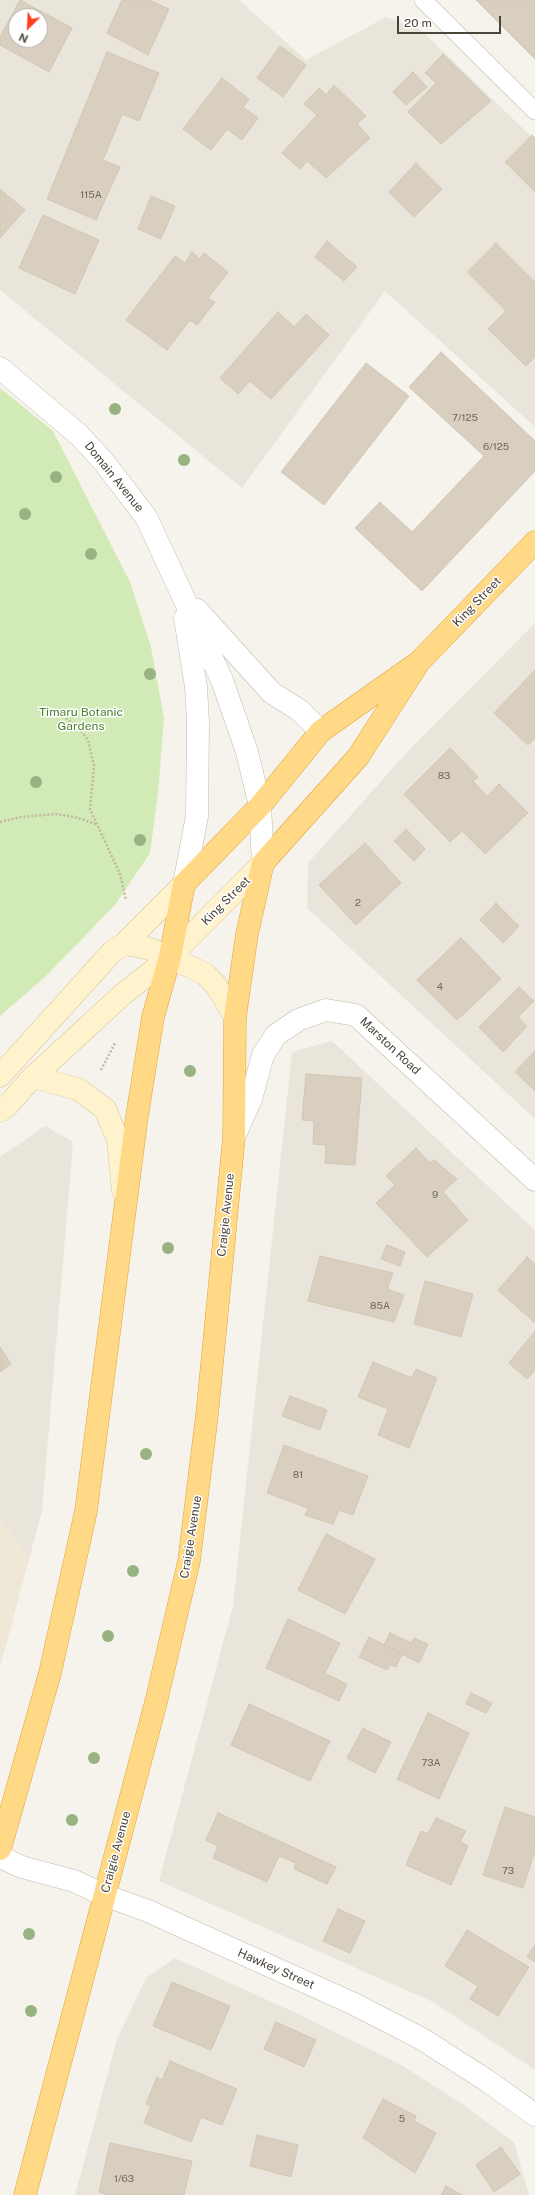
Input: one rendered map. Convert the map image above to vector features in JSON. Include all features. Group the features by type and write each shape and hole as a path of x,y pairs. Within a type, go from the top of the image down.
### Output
{"highway":[{"name":"King Street","path":"184,884 260,806 321,731 419,662 535,542"},
{"name":"King Street","path":"263,863 358,756 419,662"},
{"name":"Craigie Avenue","path":"25,2195 156,1702 189,1561 207,1407 234,1138 235,1018 247,934 263,863"},
{"path":"0,1849 50,1673 86,1511 137,1116 154,1017 170,957 184,884"}],"main road":[{"name":"King Street","path":"0,1111 7,1106 34,1077 122,995 170,957 263,863"},
{"name":"King Street","path":"0,1076 112,952 124,944 184,884"},
{"path":"124,944 147,948 205,974 216,985 235,1018"},
{"path":"34,1077 78,1089 105,1109 118,1140 125,1214"}],"street":[{"name":"Domain Avenue","path":"0,368 79,435 122,484 146,517 222,680 247,752 260,806 263,863"},
{"name":"Domain Avenue","path":"181,593 272,693 299,710 321,731"},
{"name":"Domain Avenue","path":"181,593 196,687 198,722 197,816 184,884"},
{"name":"Marston Road","path":"234,1138 251,1098 263,1055 276,1035 298,1020 326,1010 356,1015 535,1180"},
{"name":"Hawkey Street","path":"0,1857 22,1867 74,1881 104,1896 148,1912 354,2004 422,2039 486,2080 535,2115"}],"lane":[{"path":"423,0 535,111"}],"path":[{"path":"57,710 80,730 88,740 92,751 94,766 90,809 120,874 127,904"},
{"path":"0,822 21,816 55,814 75,817 96,824"},
{"path":"99,1073 116,1041"}],"shaded area":[{"path":"0,0 239,0 306,60 386,17 421,30 535,140 535,427 385,291 242,488 0,290"},
{"path":"535,623 535,1119 307,908 308,863 409,750"},
{"path":"332,1041 535,1230 535,2070 433,2002 159,1881 233,1606 292,1052"},
{"path":"45,1126 73,1142 42,1511 29,1559 0,1519 0,1157"},
{"path":"0,1519 29,1559 0,1668"},
{"path":"175,1958 296,2013 400,2064 459,2102 514,2142 529,2195 75,2195 117,2039 146,1978"}],"green space":[{"name":"Timaru Botanic Gardens","path":"0,388 53,431 130,582 151,647 164,718 158,793 150,853 115,905 45,977 0,1016"}],"building":[{"path":"20,0 35,8 16,8"},
{"path":"122,0 149,0 169,9 148,55 107,33"},
{"path":"476,0 535,0 535,59"},
{"path":"48,15 72,28 49,72 0,45 0,37 8,22 8,48 48,48"},
{"path":"280,46 306,65 283,97 257,78"},
{"path":"107,52 159,73 139,121 122,114 103,160 120,167 96,220 47,199"},
{"path":"443,54 491,101 441,144 408,112 436,83 425,73"},
{"path":"413,72 427,87 406,105 393,92"},
{"path":"222,78 249,99 243,107 258,118 242,140 227,129 211,150 183,129"},
{"path":"334,85 366,116 357,124 370,138 326,178 307,161 300,169 282,153 317,115 304,104 319,88 326,95"},
{"path":"532,135 535,138 535,192 505,162"},
{"path":"416,163 442,189 414,217 389,192"},
{"path":"0,189 25,210 0,238"},
{"path":"151,196 175,206 161,239 138,229"},
{"path":"43,215 99,240 75,294 19,268"},
{"path":"327,241 357,267 344,281 315,257"},
{"path":"496,243 535,282 535,357 526,366 488,329 506,311 467,272"},
{"path":"192,252 200,259 204,253 228,272 208,298 215,302 197,325 190,320 167,350 126,320 175,256 185,263"},
{"path":"278,312 294,327 306,314 329,335 271,399 250,381 238,394 220,378"},
{"path":"441,352 535,441 535,471 422,591 355,528 380,502 412,532 484,456 409,387"},
{"path":"366,363 409,396 324,505 281,472"},
{"path":"535,670 535,738 528,745 494,713"},
{"path":"450,748 478,777 473,781 487,796 499,784 528,813 485,854 462,831 450,842 404,794"},
{"path":"406,829 425,849 414,861 394,841"},
{"path":"365,843 401,883 356,925 319,885"},
{"path":"496,903 519,926 503,943 480,920"},
{"path":"461,938 501,979 457,1020 417,980"},
{"path":"519,987 534,1001 518,1017 527,1026 503,1052 479,1027"},
{"path":"535,1051 535,1091 515,1072"},
{"path":"306,1074 362,1078 355,1165 325,1163 326,1145 313,1144 314,1121 302,1120"},
{"path":"416,1148 430,1163 434,1160 457,1179 443,1192 468,1220 427,1257 376,1203 395,1185 386,1176"},
{"path":"387,1245 405,1252 400,1266 381,1259"},
{"path":"320,1256 393,1273 387,1289 404,1295 394,1322 308,1301"},
{"path":"527,1257 535,1264 535,1323 498,1290"},
{"path":"425,1281 473,1294 461,1337 414,1324"},
{"path":"535,1331 535,1370 527,1379 509,1363"},
{"path":"0,1347 11,1364 0,1372"},
{"path":"373,1362 412,1378 416,1369 437,1378 409,1448 378,1435 388,1409 358,1397"},
{"path":"290,1396 327,1410 320,1430 282,1416"},
{"path":"284,1445 368,1476 353,1515 339,1510 333,1524 305,1515 308,1508 267,1493"},
{"path":"326,1534 375,1559 345,1614 298,1590"},
{"path":"288,1619 340,1643 325,1673 347,1684 339,1701 266,1668"},
{"path":"390,1633 411,1643 414,1638 428,1644 419,1663 384,1645"},
{"path":"369,1637 402,1654 396,1667 390,1665 387,1670 359,1657"},
{"path":"471,1693 492,1703 486,1713 466,1704"},
{"path":"249,1704 330,1741 310,1781 231,1745"},
{"path":"428,1713 469,1733 439,1799 397,1779"},
{"path":"363,1728 391,1742 375,1773 347,1758"},
{"path":"505,1807 535,1817 535,1851 523,1888 483,1875"},
{"path":"218,1813 336,1867 327,1884 294,1869 296,1863 279,1856 267,1882 213,1858 218,1846 206,1840"},
{"path":"436,1818 466,1831 460,1841 468,1846 451,1885 406,1865 421,1831 428,1834"},
{"path":"338,1909 365,1921 350,1953 323,1941"},
{"path":"467,1930 529,1967 498,2016 470,1999 478,1986 445,1966"},
{"path":"535,1945 535,1962 527,1957"},
{"path":"172,1982 230,2006 211,2050 153,2026"},
{"path":"276,2022 316,2040 304,2067 264,2049"},
{"path":"170,2061 237,2089 222,2125 201,2117 191,2142 144,2123 151,2106 146,2104 157,2077 162,2080"},
{"path":"383,2099 416,2116 414,2121 436,2133 415,2173 363,2138"},
{"path":"257,2135 298,2145 291,2177 250,2166"},
{"path":"110,2143 192,2161 184,2195 108,2195 99,2192"},
{"path":"501,2147 520,2174 494,2192 476,2165"},
{"path":"446,2186 462,2195 441,2195"}]}
